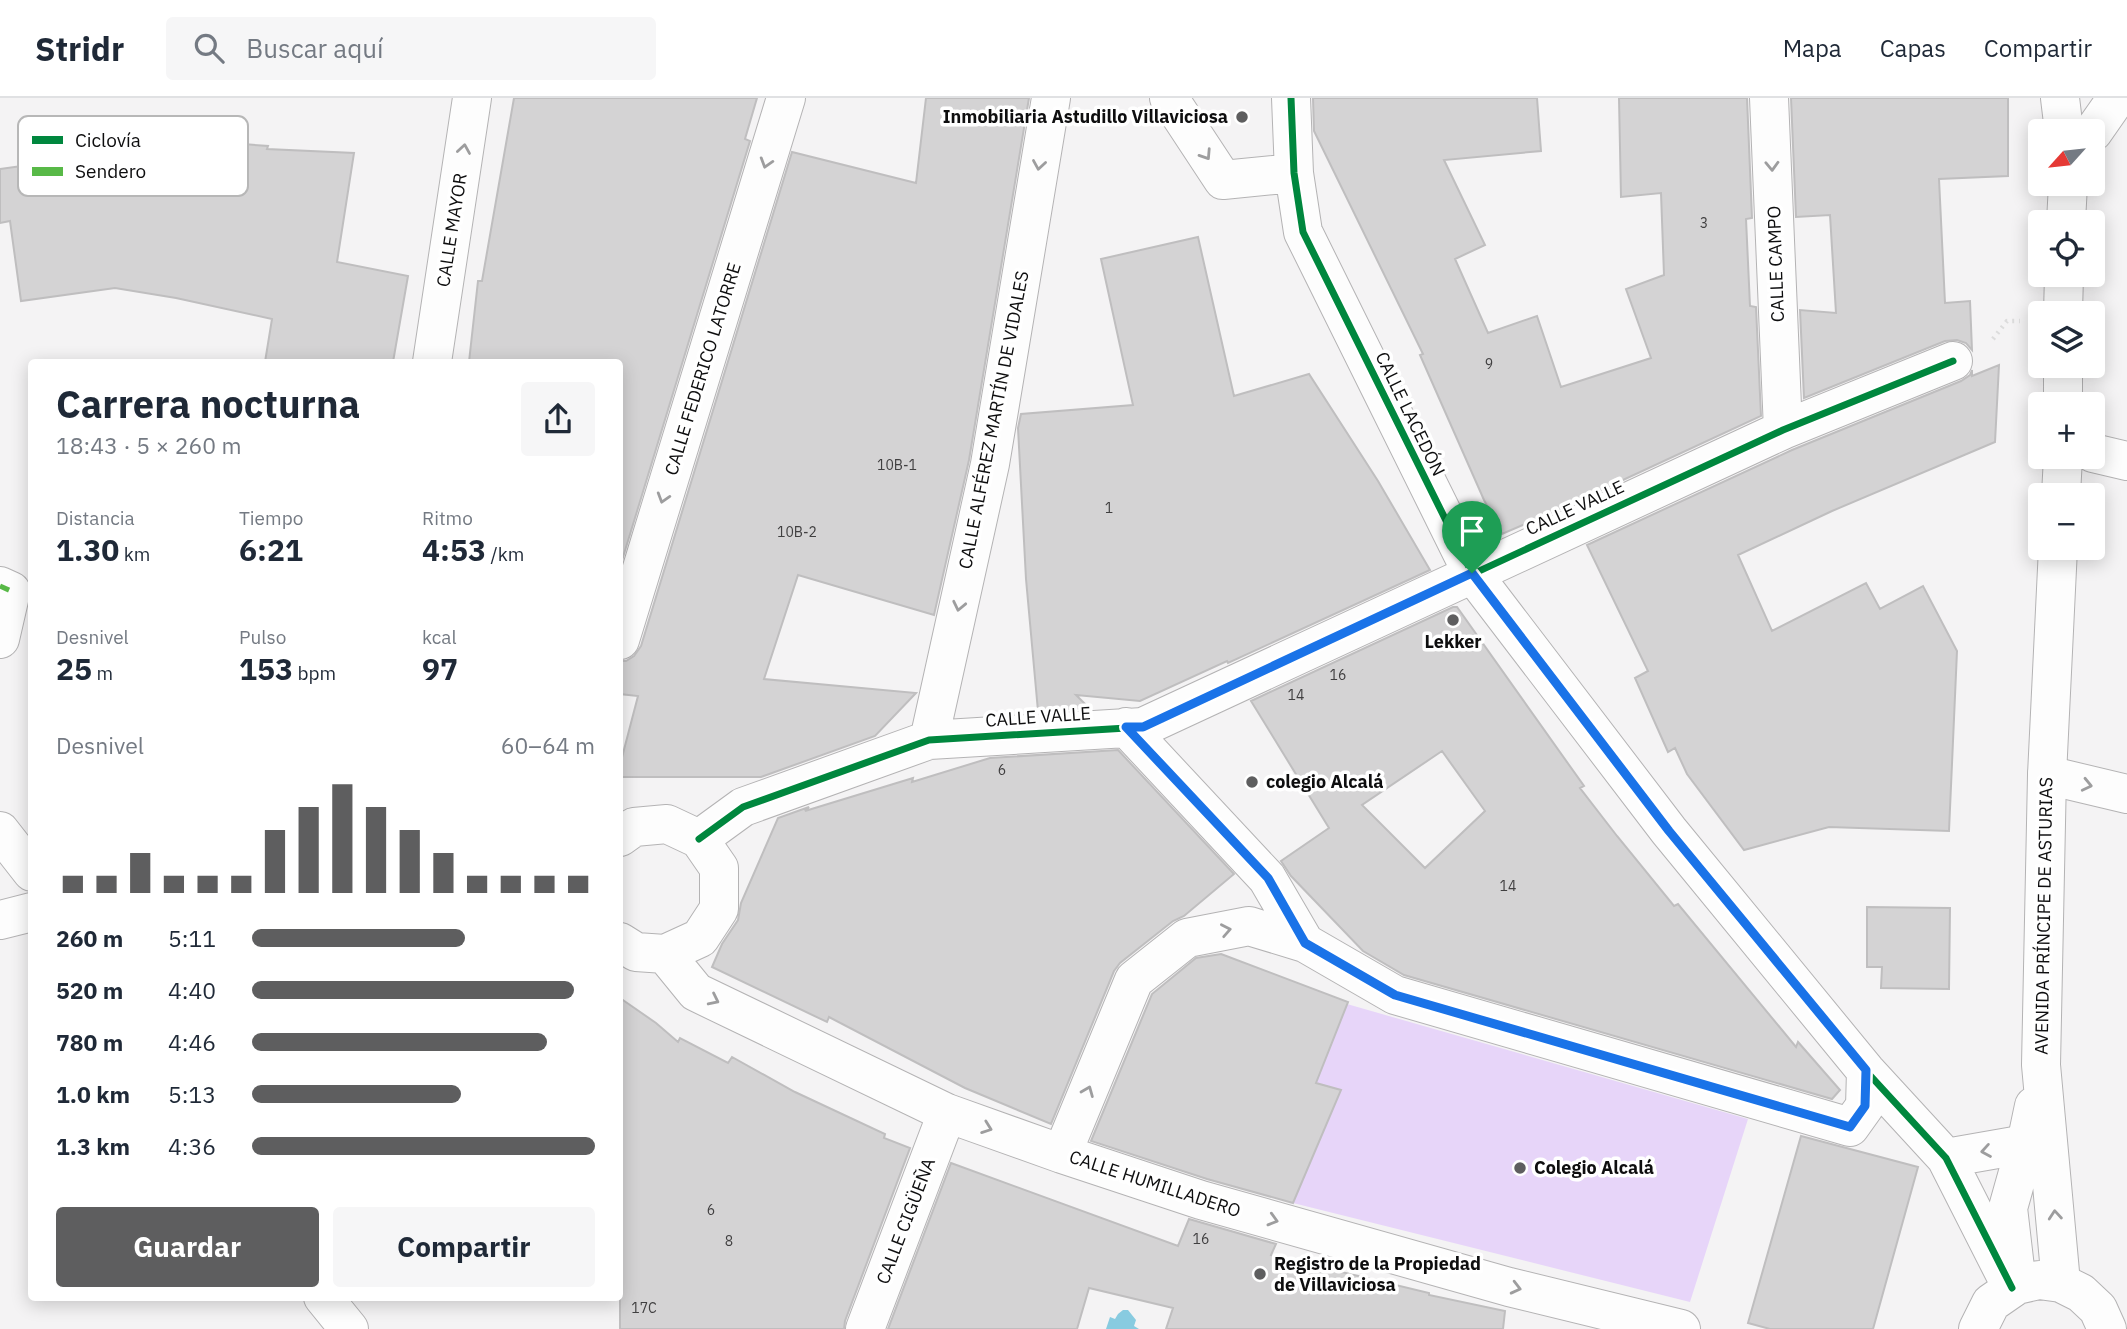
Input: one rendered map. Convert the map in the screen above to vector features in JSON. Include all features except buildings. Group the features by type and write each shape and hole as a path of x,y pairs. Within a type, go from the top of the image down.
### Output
{"street":[{"name":"CALLE MAYOR","path":"432,359 472,98"},
{"name":"CALLE FEDERICO LATORRE","path":"623,630 786,98"},
{"name":"CALLE ALFÉREZ MARTÍN DE VIDALES","path":"929,740 990,464 1051,98"},
{"path":"1169,98 1223,180 1294,173"},
{"name":"CALLE LACEDÓN","path":"1291,98 1294,173 1303,232 1472,573 1669,831 1866,1070 1946,1158 2014,1287"},
{"name":"CALLE CAMPO","path":"1769,98 1783,430"},
{"path":"2060,98 2063,119"},
{"name":"CALLE VALLE","path":"699,839 743,807 929,740 1143,727 1783,430 1953,361"},
{"path":"2105,456 2127,461"},
{"name":"AVENIDA PRÍNCIPE DE ASTURIAS","path":"2057,560 2047,775 2042,1065 2061,1283"},
{"path":"0,639 5,588"},
{"path":"1126,727 1268,878 1305,943"},
{"path":"2047,775 2127,794"},
{"path":"623,835 634,827 667,824 699,839 719,868 719,909 700,939 666,954 636,952 623,944"},
{"path":"0,831 28,867"},
{"path":"0,920 28,913"},
{"path":"1062,1154 1134,980 1187,938 1249,926 1305,943 1395,995 1850,1127 1865,1106 1866,1070"},
{"name":"CALLE HUMILLADERO","path":"666,954 696,992 947,1113 1201,1200 1508,1287 1682,1329"},
{"path":"2014,1287 2008,1209 2026,1144 2042,1065"},
{"name":"CALLE CIGÜEÑA","path":"865,1329 947,1113"},
{"path":"1946,1158 2026,1144"},
{"path":"1978,1329 1991,1303 2014,1287 2039,1280 2061,1283 2081,1293 2098,1310 2107,1329"},
{"path":"326,1301 349,1329"},
{"path":"353,1301 357,1329"}],"path":[{"path":"1989,344 2007,321 2025,322"}],"shaded area":[{"name":"Colegio Alcalá","path":"1347,1004 1748,1119 1690,1302 1293,1203 1340,1090 1316,1083"}],"water":[{"path":"1123,1310 1128,1310 1136,1320 1134,1326 1139,1329 1106,1329 1110,1317 1115,1319"}],"marked path":[{"path":"0,586 11,591"}],"cycle path":[{"path":"1291,98 1294,173 1303,232 1472,573 1669,831 1866,1071 1946,1158 2012,1288"},
{"path":"699,839 743,807 929,740 1143,727 1783,430 1953,361"}],"place":[{"name":"Inmobiliaria Astudillo Villaviciosa","path":"1242,117"},
{"name":"Lekker","path":"1453,620"},
{"name":"colegio Alcalá","path":"1252,782"},
{"name":"Colegio Alcalá","path":"1520,1168"},
{"name":"Registro de la Propiedad de Villaviciosa","path":"1260,1274"}],"route":[{"path":"1472,573 1669,831 1866,1070 1865,1106 1850,1127 1395,995 1305,943 1268,878 1126,727 1143,727 1472,573"}]}
